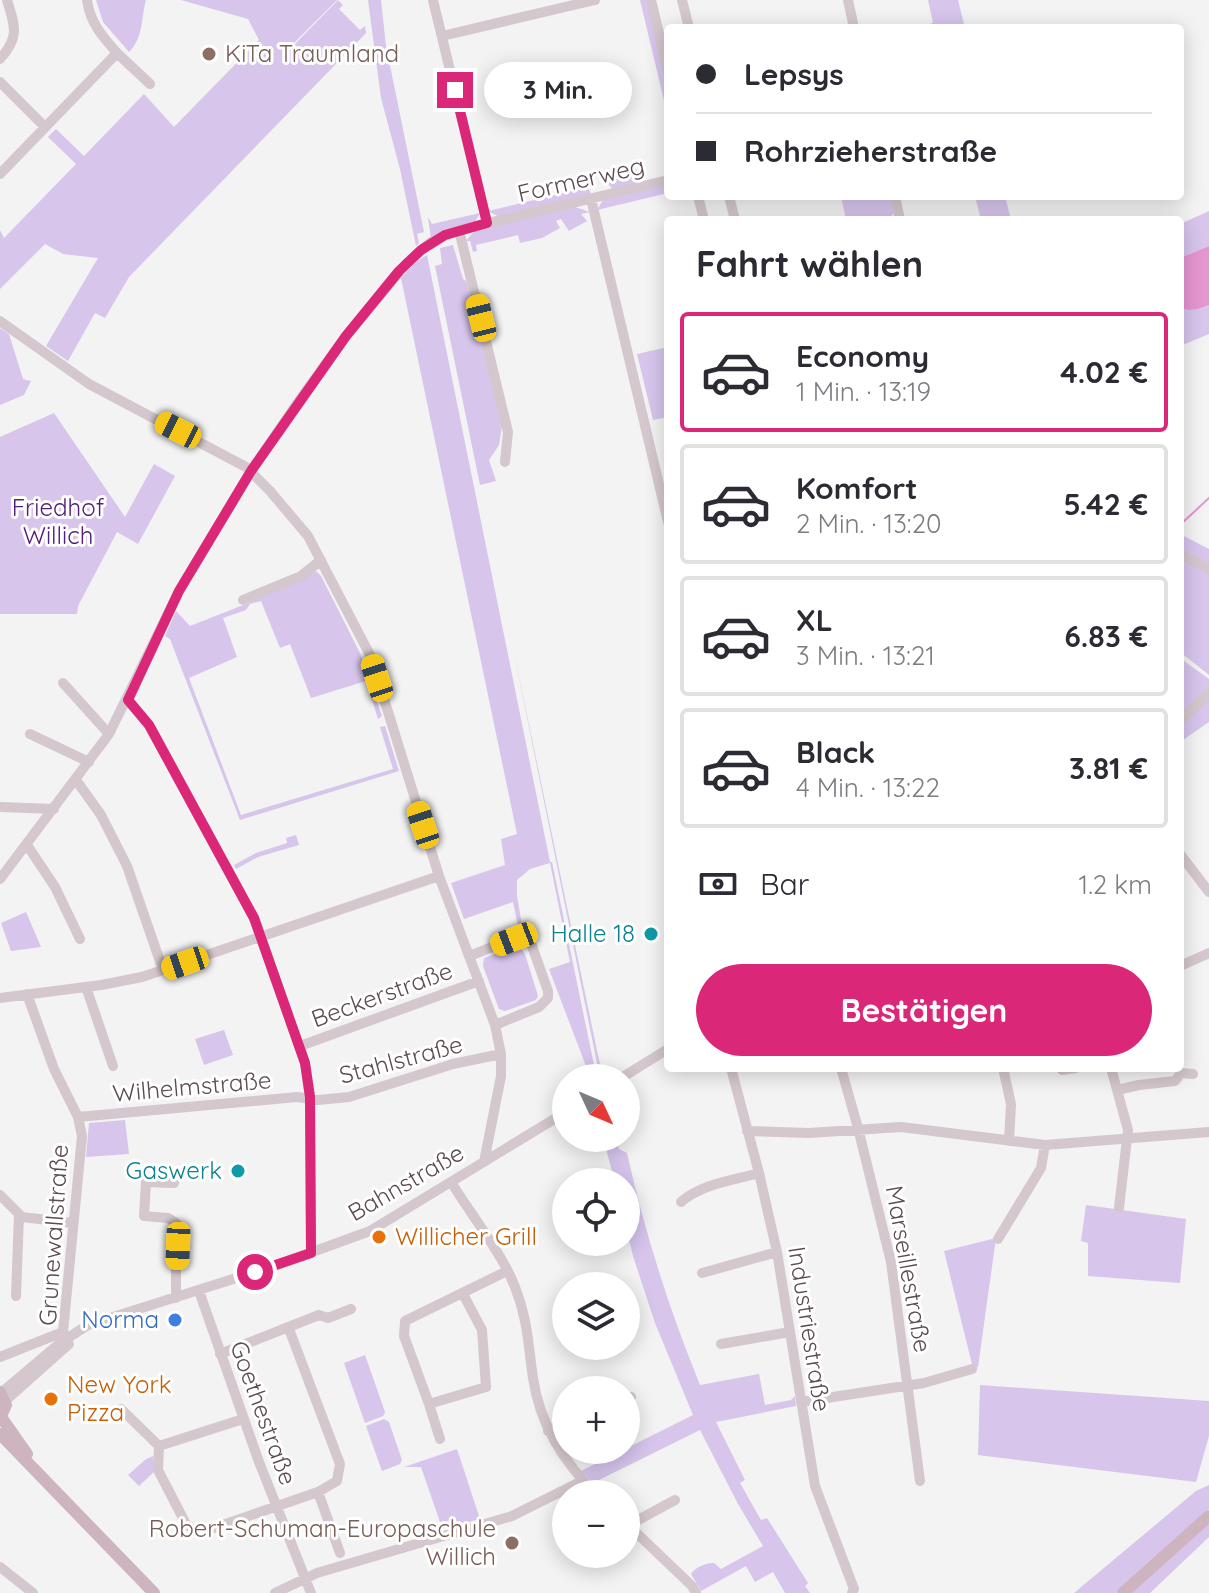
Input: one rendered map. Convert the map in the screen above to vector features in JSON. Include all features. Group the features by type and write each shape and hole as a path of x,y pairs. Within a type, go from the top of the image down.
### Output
{"main road":[{"path":"2,1395 5,1410 0,1418 59,1494 154,1593"},
{"path":"0,1434 59,1494"},
{"path":"1123,1593 1209,1516"}],"street":[{"path":"0,59 10,49 15,36 7,0"},
{"path":"87,0 98,31 150,84"},
{"path":"433,0 487,223"},
{"path":"442,36 595,0"},
{"path":"651,0 664,54"},
{"path":"682,0 688,24"},
{"path":"848,0 853,24"},
{"path":"0,174 117,53"},
{"path":"0,82 45,127"},
{"name":"Formerweg","path":"0,879 109,734 179,591 251,471 346,336 407,263 431,242 459,230 664,181"},
{"path":"591,199 664,505"},
{"path":"459,230 508,432 505,462"},
{"path":"0,321 89,384 251,471 308,536 371,657 439,876 495,1025 501,1054 501,1076 484,1162"},
{"path":"1184,556 1209,569"},
{"path":"243,600 301,576 321,560"},
{"path":"63,683 109,734"},
{"path":"1184,717 1209,693"},
{"path":"128,700 149,725 230,870 261,936 300,1046 309,1078 311,1253"},
{"path":"30,734 89,762"},
{"path":"76,780 101,815 127,866 163,970"},
{"path":"0,807 54,809"},
{"path":"27,845 55,887 80,939"},
{"path":"1184,859 1209,892"},
{"path":"0,998 86,987 163,970 439,876"},
{"path":"469,956 518,938 526,939 532,946 548,998 539,1007 495,1025"},
{"path":"1184,964 1209,953"},
{"name":"Beckerstraße","path":"300,1046 479,981"},
{"path":"86,987 113,1066"},
{"name":"Grunewallstraße","path":"27,994 54,1069 78,1117 82,1136 66,1338"},
{"path":"640,1066 664,1051"},
{"name":"Stahlstraße","path":"310,1097 318,1100 349,1097 459,1063 501,1054"},
{"path":"1184,1071 1193,1074"},
{"name":"Industriestraße","path":"732,1072 777,1252 815,1486 854,1589 852,1593"},
{"name":"Marseillestraße","path":"842,1072 891,1262 920,1481"},
{"path":"1004,1072 1011,1104 1009,1141"},
{"path":"1112,1072 1128,1137 1119,1208"},
{"path":"1117,1090 1175,1081 1179,1072"},
{"name":"Wilhelmstraße","path":"78,1117 310,1097"},
{"name":"Bahnstraße","path":"0,1357 66,1338 120,1315 199,1291 370,1231 552,1121"},
{"path":"747,1131 809,1133 901,1127 1045,1145 1209,1132"},
{"path":"998,1239 1041,1168 1045,1145"},
{"path":"681,1202 710,1187 759,1173"},
{"path":"174,1183 146,1182 144,1216 168,1218 176,1223 176,1298"},
{"path":"451,1182 507,1271 527,1321 538,1404 562,1456 581,1480"},
{"path":"0,1195 19,1215 73,1223"},
{"path":"16,1296 19,1215"},
{"path":"702,1273 777,1252"},
{"path":"440,1439 404,1336 405,1321 507,1271"},
{"name":"Goethestraße","path":"199,1291 275,1506 311,1593"},
{"path":"429,1404 486,1387 482,1330 463,1294"},
{"path":"220,1354 319,1315 328,1318 351,1309"},
{"path":"121,1409 159,1446 158,1470 186,1524 194,1530 208,1530 318,1492 337,1481 340,1464 289,1329"},
{"path":"721,1344 790,1332"},
{"path":"2,1395 66,1338"},
{"path":"801,1402 908,1386 972,1369"},
{"path":"159,1446 243,1419"},
{"path":"548,1431 552,1429"},
{"path":"318,1492 340,1553"},
{"path":"275,1593 305,1578 512,1516 552,1496"},
{"path":"640,1518 675,1500"},
{"path":"640,1537 694,1589"},
{"path":"0,1567 33,1593"}],"green space":[{"path":"96,0 146,0 140,33 129,52 103,22"},
{"path":"181,0 337,0 291,46 304,58 293,46 338,0 343,5 339,9 360,30 365,26 366,33 129,277 105,318 95,313 68,361 46,346 98,258 63,254 45,244 0,289 0,230 4,238 76,164 48,137 56,129 84,156 144,94 174,127 259,40 248,19"},
{"path":"368,0 381,0 386,46 424,232 417,234 419,243 416,246 381,98"},
{"path":"640,0 647,0 664,70 664,100"},
{"path":"928,0 958,0 964,24 929,24 933,23"},
{"path":"636,169 643,182 612,189 607,182 608,176"},
{"path":"664,185 664,194 597,210 603,200"},
{"path":"588,187 591,194 499,217 488,211"},
{"path":"842,200 891,200 894,213 891,216 845,216"},
{"path":"976,200 1006,200 1010,216 980,216"},
{"path":"575,207 590,212 581,214 587,221 569,231 561,219 556,221 560,228 542,238 520,243 518,235 476,245 477,251 473,252 470,241 466,241 474,231"},
{"path":"1209,211 1209,246 1184,256 1184,222"},
{"path":"480,213 475,222 431,239 428,217 432,224"},
{"path":"453,245 466,281 502,426 499,445 489,460 496,481 480,485 435,266 442,264 440,248"},
{"path":"427,255 594,1064 585,1064 549,969 570,962 550,863 530,869 517,880 523,931 519,931 513,902 464,919 451,883 505,865 501,839 517,834 401,278"},
{"path":"1209,305 1209,334 1184,344 1184,309"},
{"path":"0,328 9,334 23,379 31,381 24,395 0,405"},
{"path":"664,348 664,418 653,420 637,354"},
{"name":"Friedhof Willich","path":"54,413 125,517 154,464 175,476 138,544 117,532 78,606 77,614 0,614 0,437"},
{"path":"1184,536 1209,549 1209,564 1184,552"},
{"path":"1184,562 1209,573 1209,675 1184,655"},
{"path":"316,571 360,653 382,716 378,719 366,681 311,698 290,644 280,648 261,601 223,618 237,657 189,678 241,815 393,769 380,727 385,726 399,771 240,820 170,639 165,636 176,611 190,626 251,602"},
{"path":"513,648 600,1064 597,1064"},
{"path":"1184,661 1209,679 1209,688 1184,712"},
{"path":"1209,699 1209,722 1184,739 1184,722"},
{"path":"296,835 299,845 258,857 236,869 234,865 256,853 287,843 286,838"},
{"path":"26,912 41,947 11,951 1,923"},
{"path":"518,945 525,954 538,996 536,1000 505,1011 499,1009 483,966 484,958"},
{"path":"224,1030 233,1055 204,1065 195,1039"},
{"path":"125,1120 129,1154 86,1157 89,1123"},
{"path":"607,1152 627,1153 631,1168 611,1168"},
{"path":"640,1204 678,1328 700,1385 759,1374 765,1405 791,1400 795,1396 796,1406 716,1422 745,1480 740,1483 761,1520 767,1518 808,1583 805,1586 810,1593 785,1593 773,1572 755,1582 746,1566 701,1591 691,1574 695,1569 714,1563 721,1569 763,1546 700,1430 640,1460 640,1442 693,1415 655,1323 633,1256 640,1256"},
{"path":"1086,1205 1186,1219 1180,1283 1088,1276 1088,1243 1081,1241"},
{"path":"996,1238 978,1367 973,1368 944,1251"},
{"path":"365,1355 385,1412 383,1416 365,1423 344,1363"},
{"path":"980,1385 1209,1401 1209,1436 1196,1482 978,1455"},
{"path":"384,1419 389,1422 402,1460 400,1464 382,1471 366,1426"},
{"path":"457,1449 480,1519 446,1528 440,1522 421,1467 404,1467"},
{"path":"153,1456 155,1471 139,1486 128,1475"},
{"path":"595,1464 631,1464 599,1480 590,1480 581,1471"},
{"path":"1209,1485 1209,1509 1116,1593 1074,1593 1196,1491"},
{"path":"1209,1521 1209,1537 1150,1593 1130,1593"}],"shaded area":[{"path":"1209,246 1209,305 1194,310 1184,309 1184,256"}],"waterway":[{"path":"1184,521 1209,498"}],"place":[{"name":"KiTa Traumland","path":"209,54"},
{"name":"Halle 18","path":"651,934"},
{"name":"Gaswerk","path":"238,1171"},
{"name":"Willicher Grill","path":"379,1237"},
{"name":"Norma","path":"175,1320"},
{"name":"New York Pizza","path":"51,1399"},
{"name":"Robert-Schuman-Europaschule Willich","path":"512,1543"}],"route":[{"path":"255,1272 311,1253 309,1078 254,918 149,725 128,700 179,591 251,471 346,336 399,271 421,250 445,235 487,223 455,90"}]}
